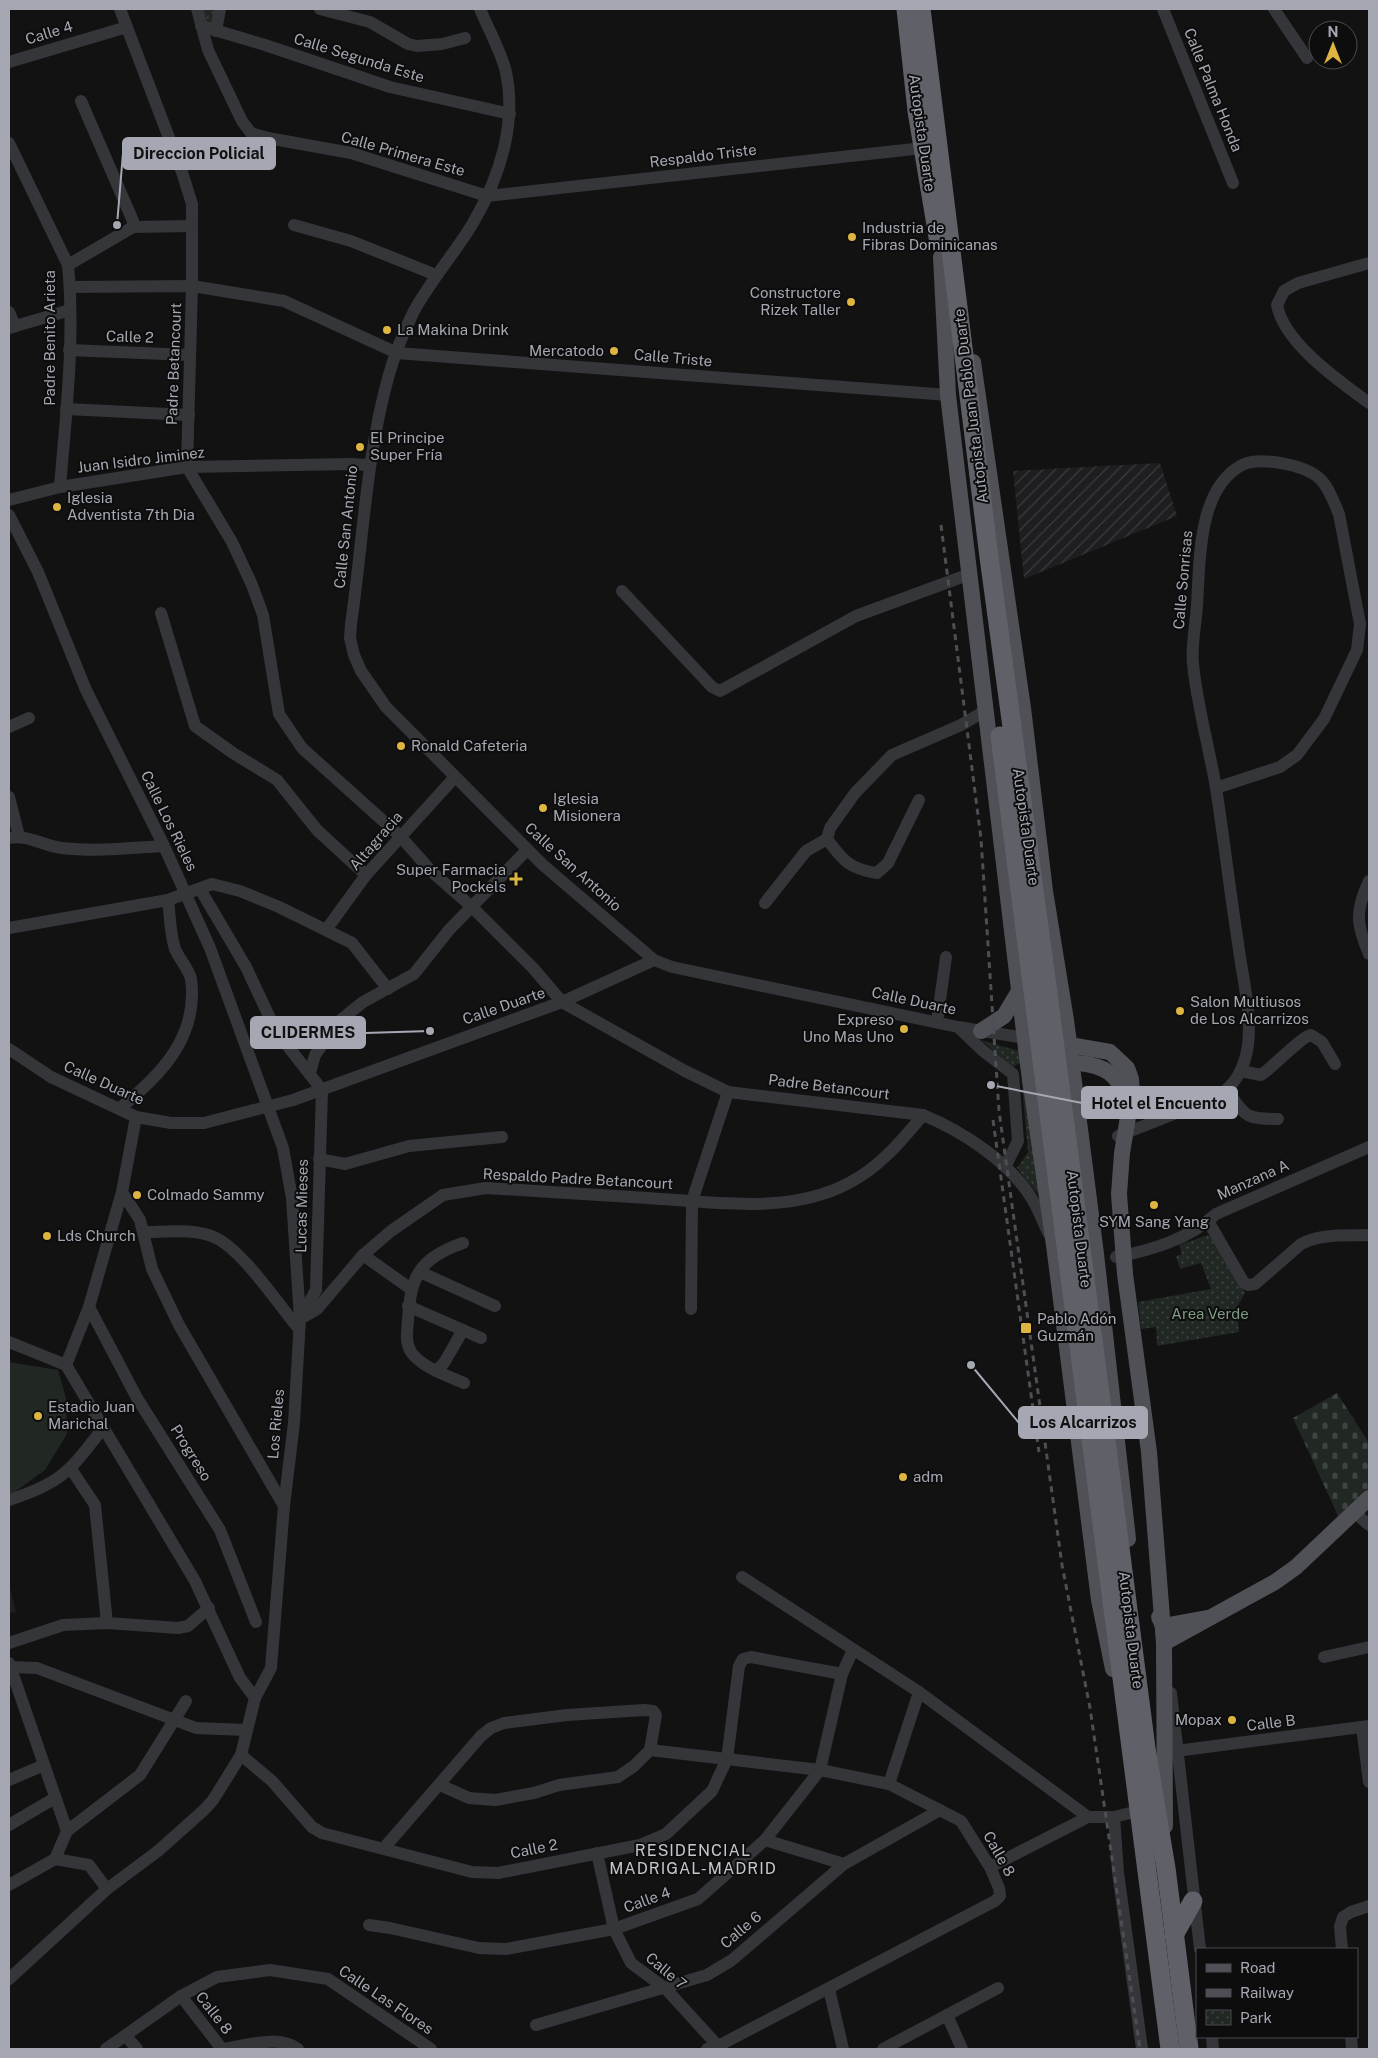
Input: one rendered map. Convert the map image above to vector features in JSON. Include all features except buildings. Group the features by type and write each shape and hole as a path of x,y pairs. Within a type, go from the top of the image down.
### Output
{"highway":[{"name":"Autopista Duarte","path":"906,9 923,148 947,256"},
{"name":"Autopista Duarte","path":"921,9 947,256"},
{"name":"Autopista Juan Pablo Duarte","path":"947,256 983,556"},
{"name":"Autopista Duarte","path":"983,556 1113,1553 1166,1868 1189,2049"},
{"path":"1113,1553 1138,1811 1170,2049"},
{"path":"1174,1935 1193,1901"},
{"path":"1179,1975 1196,1989"}],"main road":[{"path":"947,256 948,395 1028,1065 1054,1245 1099,1600 1135,1778"},
{"path":"947,256 979,393 1023,708 1046,891 1066,1020 1061,1043 1070,1062 1096,1254 1134,1598 1146,1748"},
{"path":"1007,893 1018,911 1030,915 1041,909 1046,891"},
{"path":"981,1031 1004,1016 1019,990"},
{"path":"1025,1038 1110,1052 1127,1068 1132,1093 1121,1135"},
{"path":"1028,1065 1061,1043"},
{"path":"1028,1065 1070,1062 1099,1066 1118,1080 1123,1091 1121,1135 1112,1193 1158,1614 1160,1623 1163,1626"},
{"path":"1040,1149 1044,1137 1074,1134 1081,1141"},
{"path":"1120,1257 1149,1452 1163,1626 1166,1868"},
{"path":"1164,1643 1207,1618 1260,1592 1275,1582 1296,1567 1369,1498"},
{"path":"1161,1603 1170,1613 1177,1616 1207,1618"},
{"path":"1163,1626 1207,1618"}],"street":[{"name":"Padre Betancourt","path":"120,9 182,172 192,204 192,286 187,467"},
{"path":"197,9 201,26"},
{"path":"216,31 220,9"},
{"path":"320,9 370,22 408,44 417,46 442,44 465,38"},
{"name":"Calle San Antonio","path":"480,9 504,67 509,90 510,114 501,161 487,196 473,223 436,275 414,311 388,377 369,466 350,631 354,656 361,672 386,707 527,850 654,960"},
{"name":"Calle Palma Honda","path":"1163,9 1234,182"},
{"path":"1274,9 1307,58"},
{"name":"Calle Segunda Este","path":"201,26 390,87 510,114"},
{"name":"Calle Primera Este","path":"201,26 208,50 242,121 251,133 268,138 351,153 487,196"},
{"name":"Calle 4","path":"9,62 127,27"},
{"path":"82,101 133,221 133,228"},
{"name":"Padre Benito Arieta","path":"9,143 68,265 70,287 69,350 60,487"},
{"name":"Respaldo Triste","path":"487,196 923,148"},
{"path":"294,225 351,241 436,275"},
{"path":"68,265 133,228 192,226"},
{"path":"1369,263 1298,284 1284,291 1276,305 1279,316 1322,368 1369,402"},
{"path":"70,287 192,286 284,301 397,353"},
{"path":"9,312 12,327 70,310"},
{"name":"Calle 2","path":"69,350 190,355"},
{"name":"Calle Triste","path":"397,353 948,395"},
{"path":"66,409 189,415"},
{"name":"Calle Sonrisas","path":"1121,1135 1217,1097 1227,1090 1241,1071 1248,1043 1248,1019 1216,788 1193,663 1202,530 1209,508 1220,487 1235,469 1251,461 1270,461 1297,468 1320,478 1333,500 1339,514 1360,624 1357,650 1324,719 1297,755 1280,766 1216,788"},
{"name":"Juan Isidro Jiminez","path":"9,500 60,487 187,467 350,464 369,466"},
{"path":"187,467 232,542 260,608 279,714 302,748 400,836 432,872 471,906 533,968 562,1002"},
{"name":"Calle Los Rieles","path":"9,515 38,572 86,690 164,846 210,948 283,1148"},
{"path":"622,591 712,687 720,691 856,616 970,574"},
{"path":"161,612 195,726 233,753 277,780 318,830 366,875"},
{"path":"764,903 806,851 827,839 830,828 855,793 892,755 961,725 985,711"},
{"path":"9,727 29,718"},
{"name":"Altagracia","path":"326,930 366,875 455,777"},
{"path":"9,797 14,837 60,848 88,850 164,846"},
{"path":"827,839 842,859 858,870 877,873 888,863 919,800"},
{"path":"310,1073 315,1055 337,1023 363,1002 414,974 449,930 527,850"},
{"path":"1369,881 1358,913 1359,931 1369,954"},
{"path":"9,928 168,900 212,884 240,891 352,943 388,989"},
{"path":"200,889 246,967 276,1031 322,1090"},
{"path":"119,1109 149,1085 175,1054 191,1014 191,978 175,948 168,900"},
{"path":"937,1022 946,957"},
{"name":"Calle Duarte","path":"9,1049 51,1077 119,1109 136,1116 171,1124 191,1124 233,1117 294,1100 562,1002 654,960 672,967 958,1027 1025,1038"},
{"name":"Padre Betancourt","path":"562,1002 685,1071 728,1092 923,1115 952,1127 1006,1167 1019,1180 1033,1200 1054,1245"},
{"path":"958,1027 982,1050 1013,1074 1018,1141 1006,1167"},
{"path":"1241,1071 1261,1075 1293,1049 1302,1038 1312,1035 1322,1042 1334,1064"},
{"path":"1013,1074 1028,1065"},
{"name":"Lucas Mieses","path":"299,1324 316,1290 322,1090"},
{"path":"1227,1090 1244,1114 1250,1117 1278,1119"},
{"path":"691,1309 692,1201 728,1092"},
{"name":"Respaldo Padre Betancourt","path":"299,1324 317,1309 363,1256 391,1231 443,1195 486,1188 756,1204 815,1197 848,1184 873,1169 890,1154 923,1115"},
{"path":"66,1365 89,1307 122,1192 136,1116"},
{"path":"319,1159 346,1164 409,1146 502,1138"},
{"name":"Manzana A","path":"1120,1257 1194,1232 1216,1214 1369,1147"},
{"name":"Los Rieles","path":"9,1979 107,1889 158,1851 213,1800 241,1755 255,1698 271,1668 284,1506 294,1423 299,1324 292,1198 283,1148"},
{"path":"122,1192 140,1220 152,1269 179,1325 284,1506"},
{"path":"1208,1221 1244,1282 1248,1285 1255,1284 1310,1240 1323,1237 1369,1235"},
{"path":"143,1232 190,1233 215,1237 230,1247 299,1324"},
{"path":"463,1243 440,1251 428,1261 410,1289 407,1344 412,1353 436,1372 464,1383"},
{"path":"363,1256 410,1289"},
{"path":"420,1272 495,1306"},
{"path":"408,1306 481,1338"},
{"name":"Progreso","path":"89,1307 137,1398 220,1530 256,1622"},
{"path":"436,1372 444,1363 463,1330"},
{"path":"9,1342 66,1365 209,1608 240,1678 255,1698"},
{"path":"9,1500 40,1490 71,1469 103,1428"},
{"path":"71,1469 95,1505 107,1623"},
{"path":"1354,1512 1369,1525"},
{"path":"742,1577 919,1692 1088,1817"},
{"path":"9,1642 63,1624 107,1623 178,1628 188,1626 209,1608"},
{"path":"1164,1643 1200,1948"},
{"path":"1324,1657 1369,1646"},
{"name":"Calle 4","path":"369,1925 479,1948 506,1949 614,1929 698,1899 764,1840 820,1770 842,1674 853,1650"},
{"name":"Calle 2","path":"241,1755 272,1781 312,1827 322,1833 485,1873 640,1845 666,1834 712,1791 727,1758 739,1666 743,1659 752,1657 842,1674"},
{"path":"67,1831 9,1665 37,1668 175,1718 196,1728 247,1730"},
{"path":"889,1784 919,1692"},
{"path":"9,1885 55,1858 67,1831 140,1775 151,1761 186,1701"},
{"path":"384,1848 482,1736 491,1728 504,1723 567,1715 644,1710 653,1711 656,1715 650,1750 634,1766 618,1777 559,1785 495,1800 469,1798 440,1785"},
{"path":"1366,1727 1369,1782"},
{"name":"Calle B","path":"1176,1751 1366,1727"},
{"name":"Calle 8","path":"650,1750 820,1770 889,1784 961,1821 990,1867 999,1888 1000,1896 995,1901 829,1989 712,2048"},
{"path":"9,1780 44,1765"},
{"path":"9,1824 55,1798"},
{"name":"Calle 6","path":"536,2025 666,1989 707,1975 732,1960 844,1864 940,1810"},
{"path":"990,1867 1088,1817 1114,1818 1138,1811"},
{"path":"1114,1818 1118,1872 1142,2049"},
{"path":"764,1840 844,1864"},
{"name":"Calle 7","path":"597,1854 614,1929 631,1964 666,1989 712,2048"},
{"path":"55,1858 89,1865 107,1889"},
{"path":"1342,1948 1340,1927 1343,1917 1369,1906"},
{"name":"Calle Las Flores","path":"106,2049 181,1996 218,1977 270,1970 328,1979 431,2049"},
{"path":"883,2049 998,1988"},
{"path":"829,1989 843,2049"},
{"name":"Calle 8","path":"181,1996 223,2049"},
{"path":"947,2015 962,2049"},
{"path":"126,2036 137,2049"},
{"path":"223,2049 285,2042 298,2049"}],"shaded area":[{"path":"1160,463 1177,516 1024,579 1013,471"},
{"path":"9,1583 16,1612 9,1613"}],"green space":[{"path":"199,9 219,9 212,24 207,23"},
{"path":"981,1040 1022,1052 1023,1061 1013,1067"},
{"path":"1026,1070 1041,1198 1017,1168 1028,1152 1021,1073"},
{"name":"Area Verde","path":"1208,1235 1221,1246 1245,1293 1237,1307 1239,1332 1157,1346 1156,1327 1141,1329 1138,1302 1211,1289 1201,1263 1180,1269 1176,1256 1182,1254 1179,1245"},
{"name":"Estadio Juan Marichal","path":"9,1362 58,1370 66,1398 67,1434 45,1470 9,1496"},
{"path":"1337,1393 1369,1443 1369,1488 1339,1518 1293,1418"}],"railway":[{"path":"941,525 981,839 999,1111 1062,1565 1090,1708 1140,2049"},
{"path":"993,1120 1039,1452"}],"place":[{"name":"Direccion Policial","path":"117,225"},
{"name":"Industria de Fibras Dominicanas","path":"852,237"},
{"name":"Constructore Rizek Taller","path":"851,302"},
{"name":"La Makina Drink","path":"387,330"},
{"name":"Mercatodo","path":"614,351"},
{"name":"El Principe Super Fría","path":"360,447"},
{"name":"Iglesia Adventista 7th Dia","path":"57,507"},
{"name":"Ronald Cafeteria","path":"401,746"},
{"name":"Iglesia Misionera","path":"543,808"},
{"name":"Super Farmacia Pockels","path":"516,879"},
{"name":"Salon Multiusos de Los Alcarrizos","path":"1180,1011"},
{"name":"Expreso Uno Mas Uno","path":"904,1029"},
{"name":"CLIDERMES","path":"430,1031"},
{"name":"Hotel el Encuento","path":"991,1085"},
{"name":"Colmado Sammy","path":"137,1195"},
{"name":"SYM Sang Yang","path":"1154,1205"},
{"name":"Lds Church","path":"47,1236"},
{"name":"Pablo Adón Guzmán","path":"1026,1328"},
{"name":"Los Alcarrizos","path":"971,1365"},
{"name":"Estadio Juan Marichal","path":"38,1416"},
{"name":"adm","path":"903,1477"},
{"name":"Mopax","path":"1232,1720"}],"district":[{"name":"RESIDENCIAL MADRIGAL-MADRID","path":"693,1859"}]}
